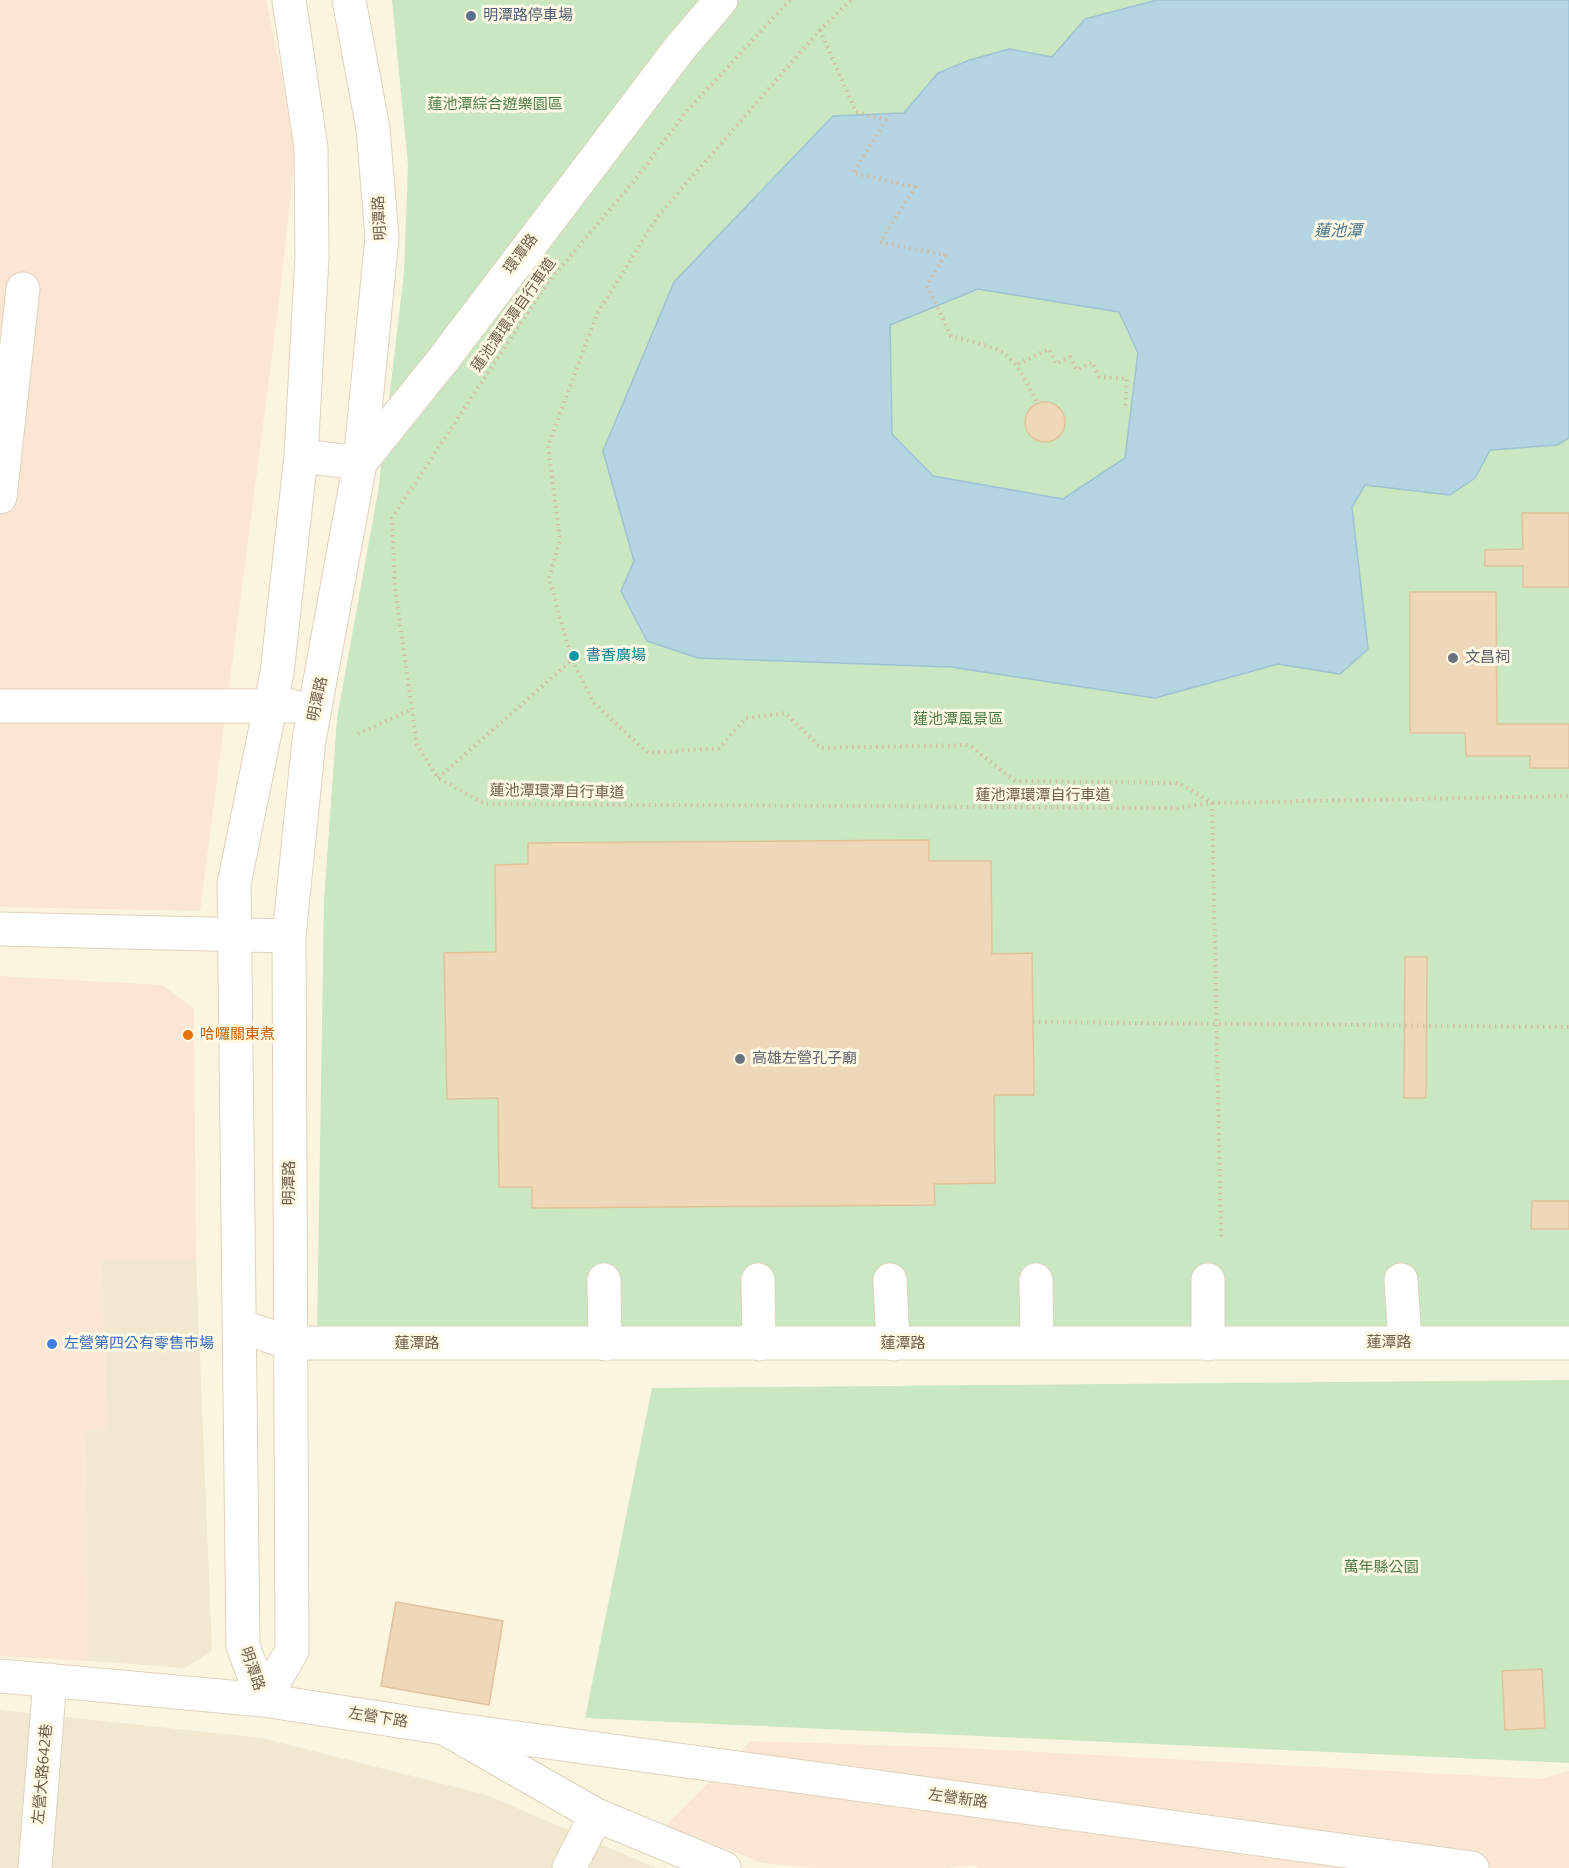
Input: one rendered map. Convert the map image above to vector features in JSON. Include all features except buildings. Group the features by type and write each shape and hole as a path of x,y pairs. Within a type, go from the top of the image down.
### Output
{"street":[{"name":"明潭路","path":"263,1700 243,1646 234,884 277,673 301,456 312,257 311,148 289,0"},
{"name":"明潭路","path":"263,1700 292,1651 289,936 309,740 360,463 382,237 373,129 349,0"},
{"name":"環潭路","path":"360,463 442,361 666,65 721,0"},
{"path":"0,497 22,289"},
{"path":"301,456 360,463"},
{"path":"0,706 316,706"},
{"path":"0,929 289,936"},
{"path":"604,1280 605,1344"},
{"path":"758,1280 759,1344"},
{"path":"890,1280 893,1344"},
{"path":"1036,1280 1037,1343"},
{"path":"1208,1280 1208,1344"},
{"path":"1401,1280 1405,1343"},
{"name":"蓮潭路","path":"239,1326 291,1343 1569,1343"},
{"name":"左營下路","path":"0,1676 263,1700 444,1728 596,1815 724,1868"},
{"name":"左營大路642巷","path":"35,1868 50,1680"},
{"name":"左營新路","path":"444,1728 1472,1868"},
{"path":"569,1868 596,1815"},
{"path":"1309,1868 1347,1852"}],"path":[{"name":"蓮池潭環潭自行車道","path":"790,0 685,113 639,175 546,285 392,518 395,588 410,710 417,745 438,778 485,804 1178,808 1212,803 1569,796"},
{"path":"851,0 820,30 658,216 597,314 548,446 560,540 549,578 572,660 594,703 648,753 719,748 746,717 785,713 821,748 969,745 1015,781 1179,783 1212,803 1214,1026 1221,1239"},
{"path":"820,30 856,112 886,120 853,173 915,187 880,242 945,255 927,285 951,336 1003,350 1018,364 1037,402"},
{"path":"1018,364 1049,350 1056,364 1070,357 1077,370 1092,362 1099,377 1127,379 1125,410"},
{"path":"438,778 572,660"},
{"path":"358,734 410,710"},
{"path":"1033,1022 1214,1026 1569,1027"}],"shaded area":[{"path":"0,0 266,0 296,144 281,286 200,911 0,907"},
{"name":"左營第四公有零售市場","path":"0,976 162,985 194,1009 196,1259 101,1260 107,1429 85,1430 88,1661 0,1656"},
{"path":"101,1259 196,1259 212,1651 184,1668 88,1661 85,1429 107,1429"},
{"path":"0,1710 262,1738 487,1795 656,1868 0,1868"},
{"path":"751,1741 965,1748 1540,1779 1569,1771 1569,1868 980,1868 973,1865 947,1868 815,1868 762,1863 666,1825"}],"green space":[{"name":"蓮池潭風景區","path":"392,0 1569,0 1569,1332 317,1334 324,900 337,718 378,492 404,273 408,165"},
{"name":"萬年縣公園","path":"1569,1380 1569,1763 585,1718 652,1388"}],"water":[{"name":"蓮池潭","path":"1157,0 1569,0 1569,438 1557,445 1490,450 1475,478 1450,495 1365,485 1352,507 1368,649 1340,674 1278,664 1155,698 951,667 698,658 647,641 621,591 634,561 603,451 674,282 833,116 904,113 938,73 970,60 1009,49 1052,57 1085,19","holes":["978,289 1119,312 1138,353 1125,458 1063,499 933,476 892,434 890,325"]}],"place":[{"name":"明潭路停車場","path":"471,16"},
{"name":"書香廣場","path":"574,656"},
{"name":"文昌祠","path":"1453,658"},
{"name":"哈囉關東煮","path":"188,1035"},
{"name":"高雄左營孔子廟","path":"740,1059"},
{"name":"左營第四公有零售市場","path":"52,1344"}],"park label":[{"name":"蓮池潭綜合遊樂園區","path":"495,105"}]}
